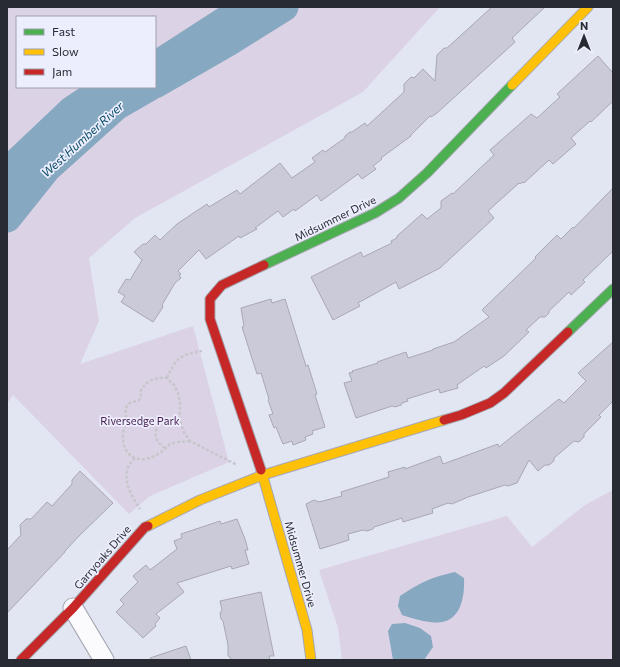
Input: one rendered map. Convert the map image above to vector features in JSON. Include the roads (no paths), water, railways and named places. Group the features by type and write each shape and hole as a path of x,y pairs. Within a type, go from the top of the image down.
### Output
{"street":[{"name":"Midsummer Drive","path":"311,660 307,630 263,476 210,319 210,299 222,284 374,213 399,198 427,173 588,7"},
{"path":"263,476 461,416 490,403 504,393 613,289"},
{"name":"Garryoaks Drive","path":"21,660 73,608 145,527 200,500 263,476"},
{"path":"73,608 104,660"}],"water":[{"path":"220,7 267,7 162,74 156,71 156,48"},
{"path":"80,88 129,88 76,124 30,173 7,230 7,152 63,99"},
{"path":"455,572 464,578 464,587 461,603 454,616 448,620 440,622 430,622 402,615 398,606 400,596 413,587 426,581"},
{"path":"405,623 420,628 431,636 433,647 424,660 393,660 388,631 392,624"}],"waterway":[{"name":"West Humber River","path":"156,83 228,42 284,7"},
{"name":"West Humber River","path":"7,218 47,168 116,106 147,88"}],"park label":[{"name":"Riversedge Park","path":"140,420"}]}
